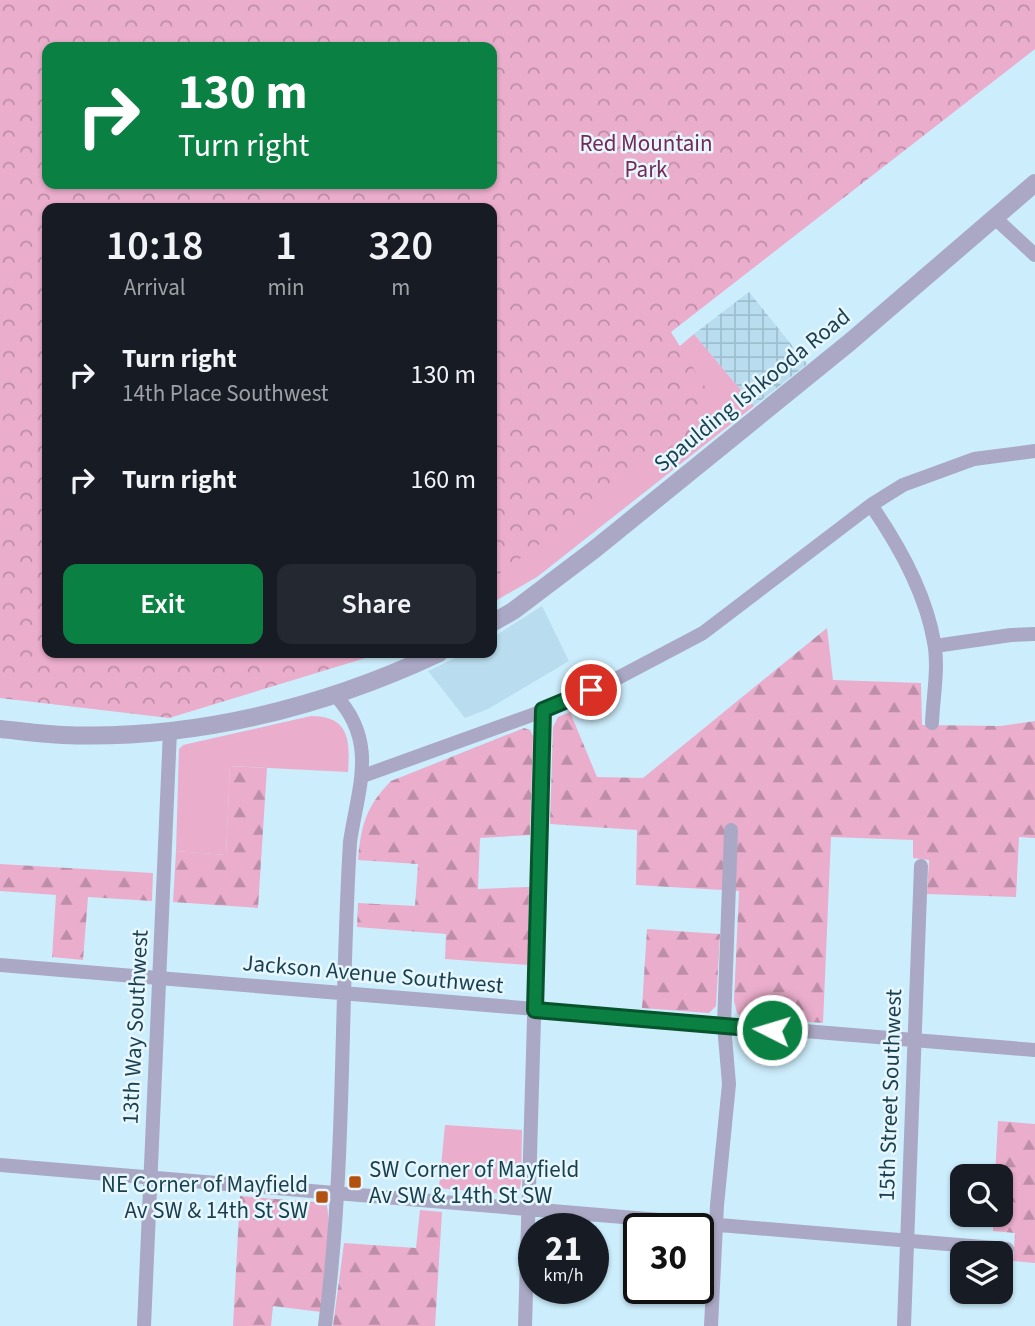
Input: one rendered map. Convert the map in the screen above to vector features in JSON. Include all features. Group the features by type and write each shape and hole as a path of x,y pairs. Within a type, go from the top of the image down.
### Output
{"street":[{"name":"Spaulding Ishkooda Road","path":"497,620 595,549 850,342 1035,183"},
{"path":"996,219 1035,255"},
{"path":"363,776 543,710 614,680 703,633 871,505 902,485 974,459 1035,451"},
{"path":"871,505 927,608 934,646 932,723"},
{"path":"934,646 1035,634"},
{"path":"0,729 62,735 128,734 247,719 335,695 427,658"},
{"path":"325,1326 339,1192 350,842 363,776 363,751 355,722 335,695"},
{"path":"525,1326 543,710"},
{"name":"13th Way Southwest","path":"144,1326 170,730"},
{"path":"711,1326 716,1224 729,1084 724,1025 731,830"},
{"name":"15th Street Southwest","path":"904,1326 921,866"},
{"name":"Jackson Avenue Southwest","path":"0,965 1035,1050"},
{"path":"0,1164 950,1243"}],"shaded area":[{"path":"749,292 807,364 754,406 694,334"},
{"path":"542,606 569,661 488,709 465,718 428,671 455,658 497,658 497,635"}],"green space":[{"name":"Red Mountain Park","path":"0,0 1035,0 1035,49 671,332 720,411 497,575 497,203 42,203 42,658 366,658 169,718 0,698"},
{"path":"694,334 754,406 537,577 497,600 497,499"},
{"path":"827,628 833,680 921,683 922,725 1001,726 1035,721 1035,838 1019,837 1016,897 927,894 929,860 913,858 913,840 831,837 823,1023 742,1017 737,1013 734,1001 739,891 636,885 637,830 550,824 553,727 558,717 570,712 597,777 643,778"},
{"path":"311,716 334,720 345,732 349,750 348,772 230,766 226,855 176,851 179,749 183,745"},
{"path":"524,728 530,730 533,736 530,835 480,838 478,889 529,887 528,965 445,959 446,934 357,927 358,903 415,906 418,864 358,860 366,817 383,790 391,781"},
{"path":"230,766 267,768 258,908 173,902 176,851 226,855"},
{"path":"0,864 153,873 152,901 88,897 83,960 52,957 56,895 0,891"},
{"path":"647,929 720,934 716,1006 709,1013 642,1008"},
{"path":"998,1121 1035,1124 1035,1263 1013,1261 1015,1233 993,1231 993,1227 1013,1227 1013,1164 996,1164"},
{"path":"445,1125 522,1130 519,1191 513,1195 439,1188"},
{"path":"240,1196 326,1203 328,1240 321,1312 273,1306 271,1326 233,1326"},
{"path":"420,1210 442,1212 435,1326 333,1326 344,1243 416,1248"}],"place":[{"name":"SW Corner of Mayfield Av SW & 14th St SW","path":"355,1182"},
{"name":"NE Corner of Mayfield Av SW & 14th St SW","path":"322,1197"}],"route":[{"path":"591,690 543,710 535,1010 772,1030"}]}
